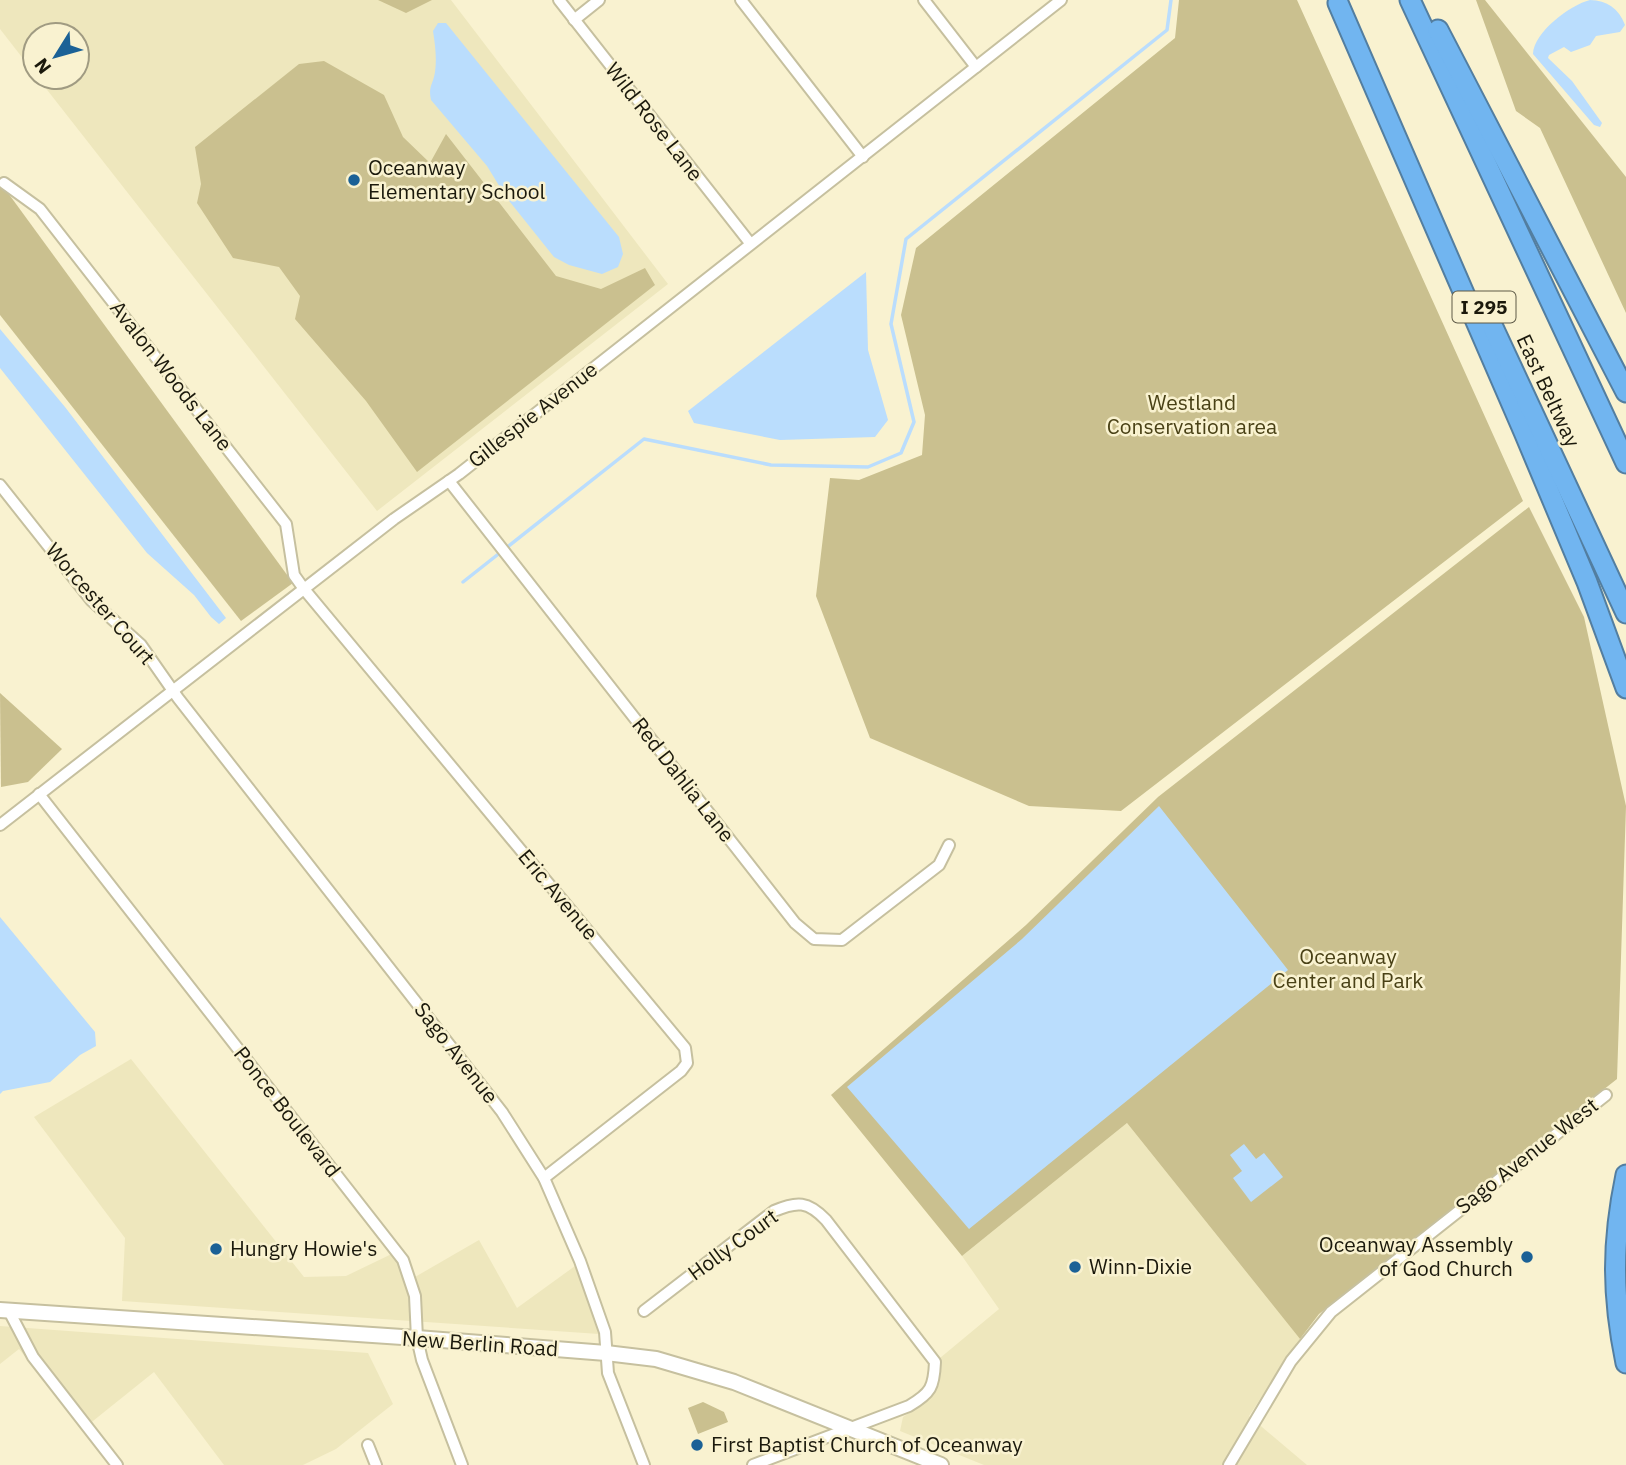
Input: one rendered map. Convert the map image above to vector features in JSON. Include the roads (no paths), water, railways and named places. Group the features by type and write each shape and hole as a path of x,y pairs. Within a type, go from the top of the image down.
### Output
{"highway":[{"name":"East Beltway","path":"1410,0 1626,463"},
{"path":"1422,0 1626,392"},
{"name":"East Beltway","path":"1338,1 1626,613"},
{"path":"1338,1 1530,444 1592,594 1626,688"},
{"path":"1626,1175 1617,1221 1615,1278 1626,1363"}],"street":[{"name":"Wild Rose Lane","path":"559,0 750,243"},
{"path":"574,20 599,0"},
{"path":"741,0 863,157"},
{"path":"924,0 976,67"},
{"name":"Gillespie Avenue","path":"0,825 732,261 750,243 1061,0"},
{"name":"Avalon Woods Lane","path":"4,183 40,209 286,524 294,575 304,589"},
{"name":"Red Dahlia Lane","path":"449,481 795,923 814,939 842,940 939,865 949,845"},
{"name":"Worcester Court","path":"0,485 91,600 141,645 173,691"},
{"name":"Eric Avenue","path":"304,589 685,1048 687,1063 681,1071 544,1178"},
{"name":"Sago Avenue","path":"173,691 502,1112 544,1178 584,1272 605,1332 608,1373 644,1465"},
{"name":"Ponce Boulevard","path":"39,794 403,1260 415,1296 417,1338 422,1360 461,1465"},
{"name":"Sago Avenue West","path":"1229,1465 1291,1361 1331,1312 1606,1095"},
{"name":"Holly Court","path":"644,1311 774,1212 791,1204 810,1207 826,1220 935,1362 934,1383 925,1397 880,1419 848,1427"},
{"path":"4,1310 33,1357 117,1465"},
{"name":"New Berlin Road","path":"4,1310 417,1338 656,1359 734,1382 942,1465"},
{"path":"753,1465 848,1427"},
{"path":"368,1445 376,1465"}],"water":[{"path":"1590,0 1602,2 1616,10 1625,25 1620,32 1596,36 1590,45 1571,52 1564,47 1548,58 1572,81 1602,123 1600,127 1594,125 1533,54 1540,37 1554,21 1573,7"},
{"path":"438,23 446,23 619,237 623,254 618,267 602,274 569,265 554,257 506,197 487,166 431,100 430,88 436,62 433,31"},
{"path":"866,272 868,350 888,420 875,437 780,440 694,423 688,411"},
{"path":"0,329 65,407 226,618 219,624 194,595 147,553 0,368"},
{"path":"1159,806 1288,970 969,1229 847,1087 1022,939"},
{"path":"0,917 95,1032 96,1046 80,1055 50,1082 3,1091 0,1094"},
{"path":"1244,1144 1256,1159 1264,1153 1283,1177 1251,1202 1233,1178 1242,1171 1230,1155"}],"waterway":[{"path":"463,582 644,439 771,465 868,467 901,453 914,422 891,324 906,239 1167,30 1171,0"}],"place":[{"name":"Oceanway Elementary School","path":"354,180"},
{"name":"Hungry Howie's","path":"216,1249"},
{"name":"Oceanway Assembly of God Church","path":"1527,1257"},
{"name":"Winn-Dixie","path":"1075,1267"},
{"name":"First Baptist Church of Oceanway","path":"697,1445"}],"park label":[{"name":"Westland Conservation area","path":"1192,415"},
{"name":"Oceanway Center and Park","path":"1348,969"}]}
